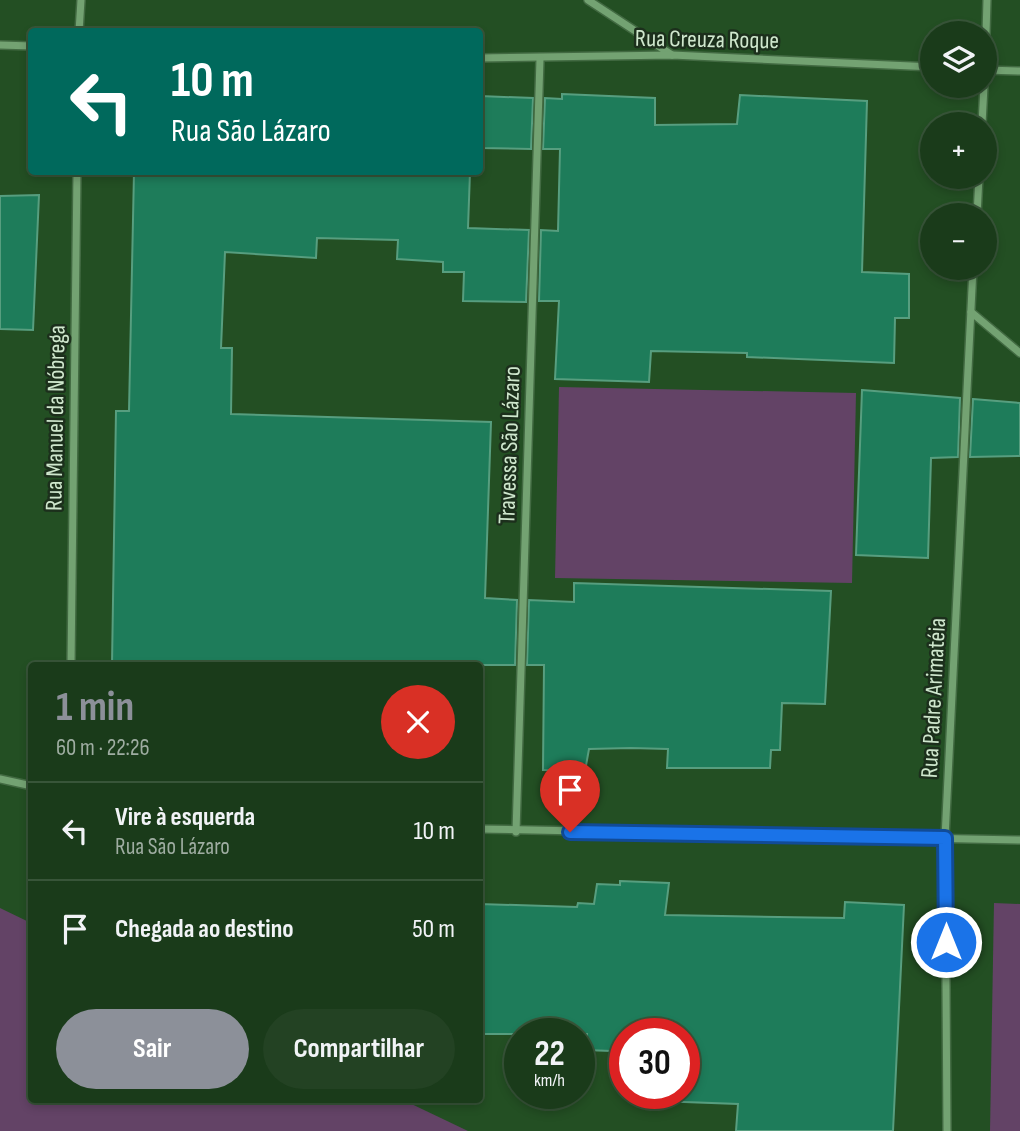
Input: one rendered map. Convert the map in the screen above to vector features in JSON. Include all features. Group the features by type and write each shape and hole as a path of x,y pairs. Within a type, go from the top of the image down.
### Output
{"street":[{"path":"79,28 81,0"},
{"path":"588,0 672,55"},
{"path":"986,21 987,0"},
{"path":"0,45 28,46"},
{"name":"Rua Creuza Roque","path":"483,58 672,55 920,66"},
{"name":"Travessa São Lázaro","path":"516,832 540,59"},
{"path":"997,70 1020,71"},
{"name":"Rua Manuel da Nóbrega","path":"71,662 77,175"},
{"name":"Rua Padre Arimatéia","path":"947,1131 945,838 973,280"},
{"path":"971,312 1020,352"},
{"path":"0,779 28,785"},
{"path":"483,829 1020,840"}],"shaded area":[{"path":"559,387 856,393 852,583 555,578"},
{"path":"994,903 1020,904 1020,1131 990,1131"},
{"path":"0,908 28,922 28,1103 409,1103 468,1131 0,1131"}],"building":[{"path":"562,94 655,98 655,125 737,124 740,95 867,101 862,272 909,274 909,318 895,318 894,363 747,357 747,353 651,351 649,382 555,379 559,301 539,301 541,230 558,231 560,149 543,149 545,98 562,99"},
{"path":"483,96 533,98 531,149 483,148"},
{"path":"134,175 470,175 468,228 529,230 526,302 463,301 464,272 443,272 443,262 397,259 398,240 317,238 316,258 225,252 221,348 232,348 231,414 491,422 485,598 517,600 515,665 483,665 483,662 112,662 116,411 129,411"},
{"path":"39,195 33,330 0,329 0,196"},
{"path":"862,390 960,398 958,457 931,458 928,558 856,555"},
{"path":"973,399 1020,403 1020,456 970,457"},
{"path":"574,583 831,591 825,704 782,703 780,750 771,750 770,768 667,768 668,749 631,748 589,749 585,771 543,770 544,665 527,665 529,600 574,602"},
{"path":"620,881 669,883 665,915 844,918 845,902 904,905 893,1131 736,1131 738,1104 700,1103 700,1018 609,1018 609,1051 595,1050 595,1018 504,1018 504,1034 483,1034 483,904 577,907 578,903 594,904 597,884 620,885"}],"route":[{"path":"570,832 945,838 946,942"}]}
